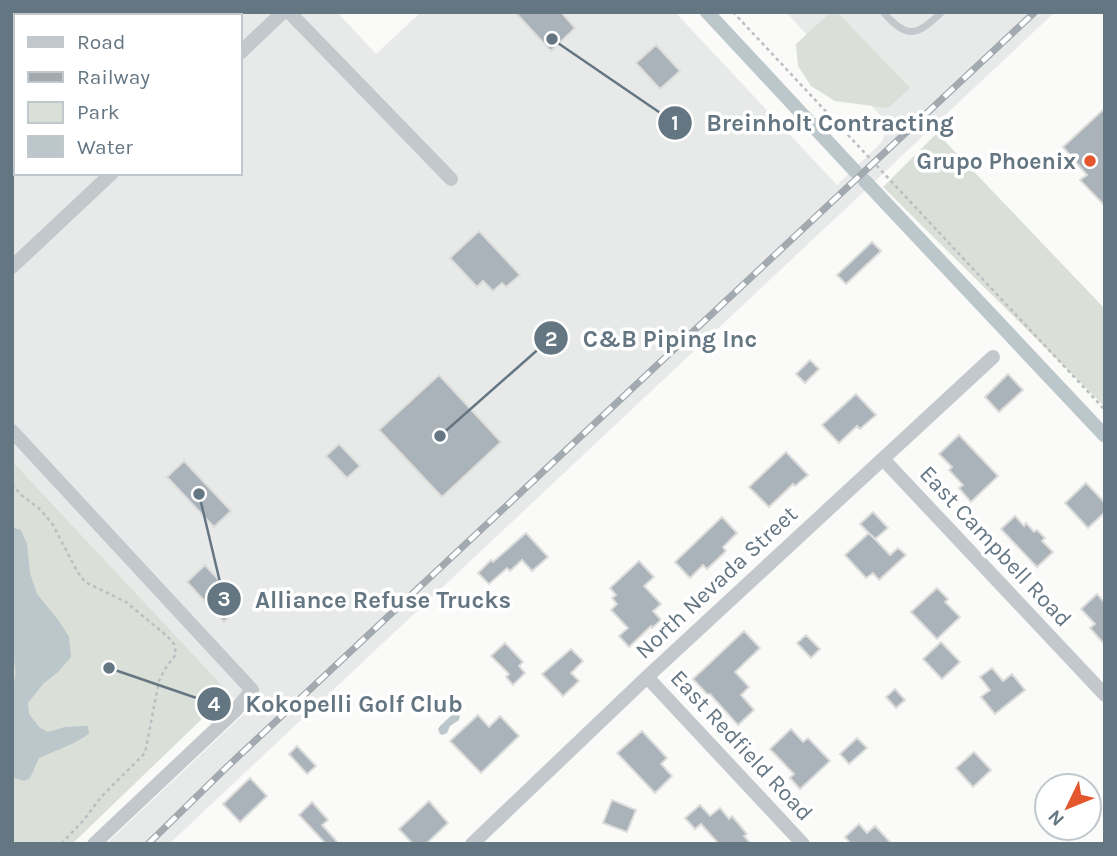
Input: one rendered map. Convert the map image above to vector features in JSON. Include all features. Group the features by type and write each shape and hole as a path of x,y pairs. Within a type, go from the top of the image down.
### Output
{"street":[{"path":"242,51 283,12"},
{"path":"289,12 451,179"},
{"path":"12,267 110,175"},
{"name":"North Nevada Street","path":"472,844 647,677 993,356"},
{"path":"12,431 252,690 234,712 94,844"},
{"name":"East Campbell Road","path":"883,459 1105,695"},
{"name":"East Redfield Road","path":"647,677 803,844"}],"lane":[{"path":"883,12 895,26 912,32 924,28 942,12"}],"path":[{"path":"733,12 1105,410"},
{"path":"12,484 21,495 41,510 53,525 85,582 126,602 167,636 174,644 176,654 159,681 145,753 102,796 61,844"}],"shaded area":[{"path":"12,12 148,14 14,14 14,175 242,175 242,16 246,12 337,12 376,54 421,12 675,12 837,185 882,142 888,124 786,12 1055,12 169,844 106,844 246,712 12,461"}],"green space":[{"path":"831,12 837,12 910,88 888,108 835,101 811,86 798,66 796,44"},
{"path":"937,133 1105,309 1105,407 883,187"},
{"path":"12,461 229,693 72,844 12,844"}],"water":[{"path":"12,527 21,530 27,544 30,573 37,594 69,637 71,657 28,703 29,714 39,727 48,732 65,727 88,726 89,734 39,758 30,778 24,781 12,777 12,688 15,671 12,654"},
{"path":"454,713 460,716 459,720 450,726 447,733 440,734 440,726"}],"building":[{"path":"515,12 561,12 575,28 551,51"},
{"path":"656,45 680,71 660,89 636,63"},
{"name":"Grupo Phoenix","path":"1105,108 1105,206 1080,180 1087,175 1063,147"},
{"path":"479,231 520,275 506,287 502,283 493,291 483,281 477,287 450,258"},
{"path":"872,242 881,251 846,284 837,275"},
{"path":"810,360 819,369 805,383 796,374"},
{"path":"1008,374 1023,390 999,412 985,397"},
{"path":"439,375 501,442 442,497 379,430"},
{"path":"856,394 876,415 860,429 857,426 839,443 822,425"},
{"path":"959,435 998,476 971,502 959,488 963,485 949,470 952,467 939,454"},
{"path":"339,444 360,466 347,478 326,456"},
{"path":"786,452 808,475 795,486 793,484 769,507 749,487"},
{"path":"184,461 231,511 214,527 167,477"},
{"path":"1086,483 1105,503 1105,512 1088,528 1065,503"},
{"path":"873,512 888,528 875,539 860,524"},
{"path":"1015,516 1024,526 1026,523 1034,532 1037,530 1045,538 1042,541 1053,552 1037,567 1001,529"},
{"path":"722,517 737,533 723,547 726,551 707,569 703,565 690,578 675,562"},
{"path":"526,533 548,557 532,571 522,560 510,571 507,568 489,584 478,573"},
{"path":"869,533 890,555 898,548 906,555 879,580 873,573 866,578 845,555"},
{"path":"639,561 654,577 644,586 661,604 653,611 661,620 629,647 619,636 628,628 611,610 617,604 612,598 616,595 610,588"},
{"path":"205,565 242,605 224,622 187,582"},
{"path":"937,588 948,599 945,602 960,617 937,639 911,612"},
{"path":"1097,594 1105,603 1105,645 1090,628 1095,624 1081,609"},
{"path":"744,631 760,648 735,672 749,687 741,695 754,710 738,725 693,679"},
{"path":"806,635 820,649 811,658 797,643"},
{"path":"941,642 960,662 942,679 923,659"},
{"path":"505,643 523,662 519,666 525,673 513,685 506,677 509,674 491,656"},
{"path":"571,649 583,661 571,673 579,681 563,696 542,674"},
{"path":"992,668 1003,681 1012,674 1025,690 995,714 981,697 990,690 980,677"},
{"path":"895,689 905,700 896,708 886,697"},
{"path":"478,715 489,727 500,716 519,736 481,773 450,741"},
{"path":"791,729 803,742 808,738 830,761 800,789 790,778 794,774 770,749"},
{"path":"642,731 667,758 661,764 672,776 655,793 617,753"},
{"path":"857,738 867,748 849,764 840,754"},
{"path":"297,746 316,766 307,774 289,754"},
{"path":"974,752 991,770 973,787 956,768"},
{"path":"250,778 267,796 240,822 223,804"},
{"path":"612,800 636,810 627,832 603,823"},
{"path":"429,801 448,823 426,844 413,844 399,829"},
{"path":"312,802 328,820 322,825 339,844 326,844 299,815"},
{"path":"700,805 710,816 720,808 729,819 732,816 747,834 744,836 751,844 719,844 701,824 695,829 685,818"},
{"path":"859,824 867,833 875,826 892,844 851,844 845,837"}],"waterway":[{"path":"707,12 855,171"},
{"path":"865,181 1105,436"}],"railway":[{"path":"148,844 228,766 1035,12"}],"place":[{"name":"Breinholt Contracting","path":"552,39"},
{"name":"Grupo Phoenix","path":"1090,161"},
{"name":"C&B Piping Inc","path":"440,436"},
{"name":"Alliance Refuse Trucks","path":"199,494"},
{"name":"Kokopelli Golf Club","path":"109,668"}]}
